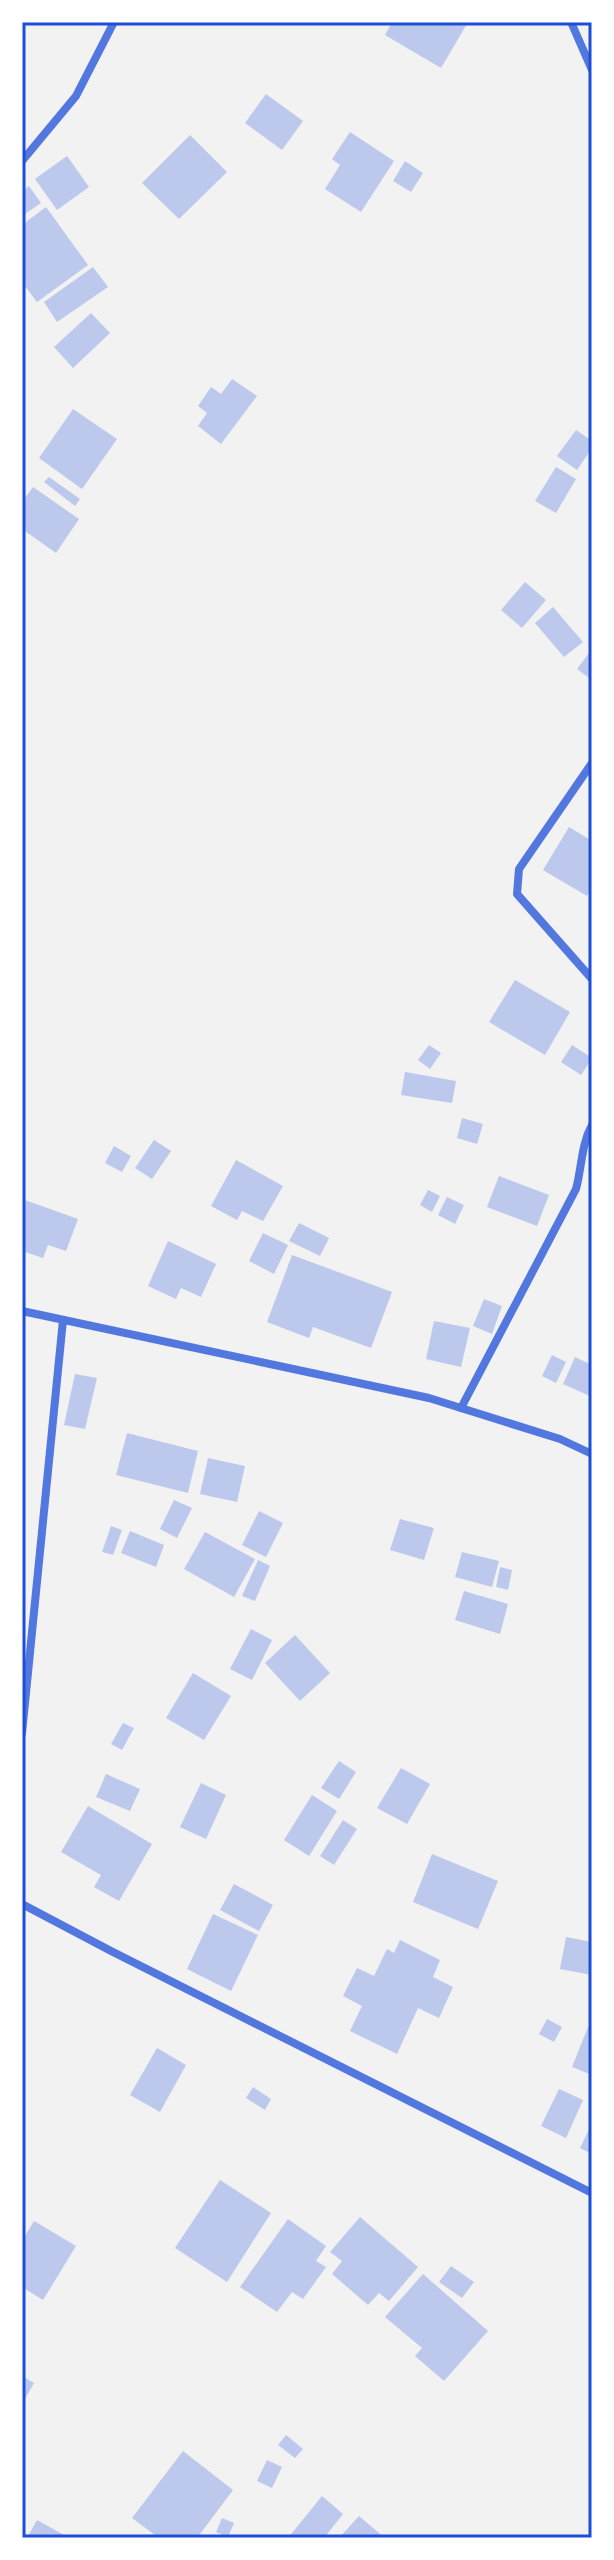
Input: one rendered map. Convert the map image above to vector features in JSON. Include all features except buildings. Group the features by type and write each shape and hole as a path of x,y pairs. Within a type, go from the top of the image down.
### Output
{"street":[{"path":"22,161 76,96 114,22"},
{"path":"571,22 592,70"},
{"path":"592,763 519,869 517,894 592,979"},
{"path":"461,1408 576,1189 583,1146 592,1125"},
{"path":"22,1311 414,1395 560,1439 592,1454"},
{"path":"22,1733 63,1320"},
{"path":"22,1904 592,2193"}]}
